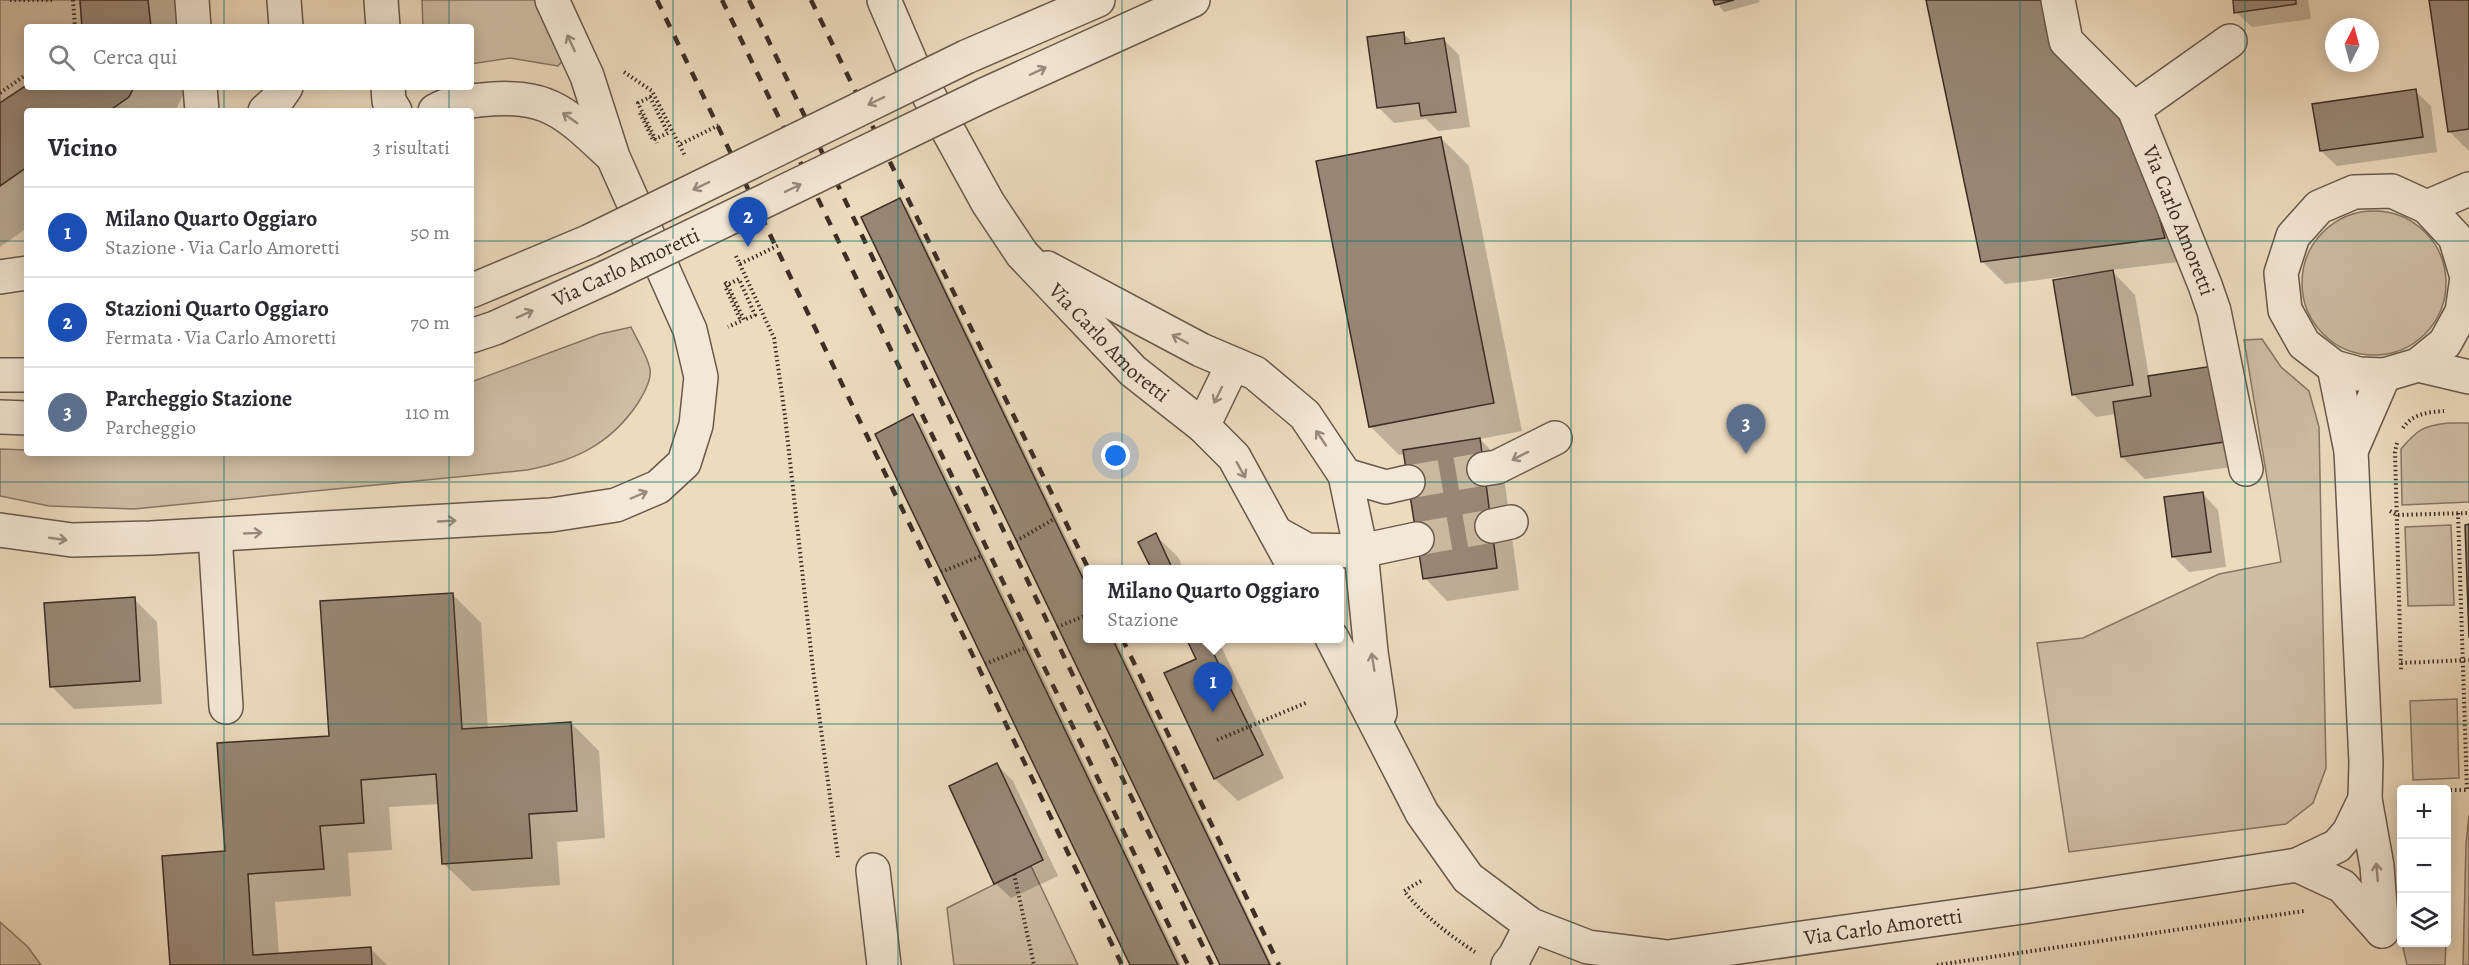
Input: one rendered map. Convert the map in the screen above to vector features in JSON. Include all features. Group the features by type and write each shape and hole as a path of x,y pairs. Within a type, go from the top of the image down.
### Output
{"street":[{"path":"192,0 195,24"},
{"path":"284,0 286,24"},
{"path":"381,0 383,24"},
{"path":"0,530 72,540 215,535 551,515 616,505 658,487 684,463 696,425 701,377 690,330 613,157 587,76 552,0"},
{"name":"Via Carlo Amoretti","path":"884,0 911,63 988,203 1022,254 1133,371 1203,426 1234,457 1293,565"},
{"name":"Via Carlo Amoretti","path":"474,290 590,241 966,57 1098,0"},
{"name":"Via Carlo Amoretti","path":"474,335 495,328 608,277 984,95 1193,0"},
{"name":"Via Carlo Amoretti","path":"2058,0 2066,41 2133,108 2214,311 2246,468"},
{"path":"2133,108 2230,41"},
{"path":"200,90 202,108"},
{"path":"268,108 284,90"},
{"path":"388,90 389,101 393,108"},
{"path":"441,108 448,104 499,98 533,100 569,116 613,157"},
{"path":"2427,207 2469,189"},
{"path":"2392,191 2427,207 2455,237 2468,283 2462,312 2445,343 2418,365 2384,375 2359,374 2334,367 2304,344 2285,310 2281,273 2293,236 2319,207 2354,192 2392,191"},
{"name":"Via Carlo Amoretti","path":"1022,254 1201,350 1255,374 1305,415 1345,475 1361,551 1371,652 1384,741"},
{"path":"0,277 24,273"},
{"path":"1203,426 1233,364"},
{"path":"2418,365 2469,377"},
{"path":"2297,865 2343,886 2382,931 2377,866 2365,799 2365,750 2351,451 2334,367"},
{"path":"0,375 24,375"},
{"path":"2351,451 2384,375"},
{"path":"0,417 24,418"},
{"path":"1484,469 1497,467 1555,438"},
{"path":"1345,475 1386,487 1408,482"},
{"path":"1276,533 1307,549 1361,551 1417,539"},
{"path":"215,535 226,707"},
{"name":"Via Carlo Amoretti","path":"1334,643 1422,813 1468,878 1531,925 1588,947 1668,957 2036,905 2297,865 2337,846 2349,832 2365,799"},
{"path":"873,870 884,965"},
{"path":"1508,965 1531,925"}],"path":[{"path":"10,0 53,0"},
{"path":"73,0 75,24"},
{"path":"0,93 24,76"},
{"path":"636,104 653,140 661,137 668,134 650,97 638,102 654,136 657,143"},
{"path":"681,144 721,124"},
{"path":"740,264 779,245"},
{"path":"726,282 728,286 744,320 755,315 739,279 732,283 725,286 741,321 728,327"},
{"path":"760,305 774,338 813,669 839,865"},
{"path":"2448,411 2426,412 2408,422 2398,435 2395,452 2401,663 2466,660"},
{"path":"2388,510 2397,516 2469,513"},
{"path":"2451,790 2468,790 2466,660 2458,513"},
{"path":"1016,541 1054,519"},
{"path":"941,572 981,556"},
{"path":"1057,627 1083,617"},
{"path":"986,664 1025,648"},
{"path":"1217,740 1308,702"},
{"path":"1014,874 1034,965"},
{"path":"1421,881 1404,891 1418,909 1440,929 1477,954"},
{"path":"1937,965 2300,910 2313,912"}],"shaded area":[{"path":"0,0 80,0 82,24 24,24 24,87 0,103"},
{"path":"422,0 540,0 565,58 558,66 510,58 474,64 474,24 423,24"},
{"path":"2374,211 2388,212 2402,217 2425,232 2440,255 2445,269 2445,297 2440,311 2425,334 2402,349 2388,354 2374,355 2360,354 2346,349 2323,334 2308,311 2303,297 2302,283 2303,269 2308,255 2323,232 2346,217 2360,212"},
{"path":"631,327 650,369 648,382 638,403 615,430 590,449 560,462 527,470 134,509 49,506 0,496 0,449 24,450 24,456 474,456 474,381 600,334"},
{"path":"2262,339 2281,367 2309,391 2319,427 2326,768 2313,803 2286,824 2069,852 2037,643 2083,638 2219,574 2281,562 2244,340"},
{"path":"2448,423 2469,423 2469,502 2402,505 2401,449 2422,430"},
{"path":"2451,525 2454,605 2408,606 2405,527"},
{"path":"2457,699 2459,778 2413,780 2410,701"},
{"path":"2469,815 2469,965 2463,965 2466,844"},
{"path":"1031,866 1078,965 954,965 947,908"},
{"path":"2397,892 2397,918 2393,897"},
{"path":"0,922 28,947 41,965 0,965"},
{"path":"2403,947 2446,947 2445,965 2407,965"}],"building":[{"path":"80,0 148,0 151,24 82,24"},
{"path":"1713,0 1734,0 1715,5"},
{"path":"1926,0 2052,0 2135,131 2165,238 1981,262"},
{"path":"2233,0 2296,0 2296,4 2234,13"},
{"path":"2429,0 2469,0 2469,129 2448,132"},
{"path":"1404,32 1405,44 1444,38 1456,112 1421,116 1419,103 1377,108 1367,37"},
{"path":"24,87 24,90 132,90 129,97 113,108 24,108 24,169 0,186 0,103"},
{"path":"2416,89 2423,137 2320,151 2312,104"},
{"path":"1441,137 1494,403 1369,427 1316,161"},
{"path":"900,198 1083,579 1083,643 1114,643 1270,965 1220,965 861,217"},
{"path":"2113,270 2133,385 2072,395 2053,280"},
{"path":"2213,366 2224,442 2121,457 2113,402 2151,396 2148,376"},
{"path":"913,414 1178,965 1130,965 875,434"},
{"path":"1480,438 1497,568 1423,579 1403,450"},
{"path":"2203,492 2211,552 2172,557 2164,497"},
{"path":"2469,524 2469,638 2465,525"},
{"path":"1156,533 1171,565 1150,565 1138,542"},
{"path":"453,593 462,729 571,722 577,811 529,814 532,858 442,864 436,774 361,780 364,823 320,826 324,869 248,874 253,955 371,947 372,965 170,965 162,856 225,851 217,743 329,736 320,601"},
{"path":"135,597 140,681 50,687 44,603"},
{"path":"1188,643 1208,643 1263,755 1214,779 1164,673 1196,659"},
{"path":"997,763 1043,860 994,884 949,786"}],"tunnel":[{"path":"1408,482 1484,469"},
{"path":"1417,539 1492,526"}],"railway":[{"path":"657,0 1122,965"},
{"path":"722,0 1188,965"},
{"path":"749,0 1212,965"},
{"path":"811,0 1087,565"},
{"path":"1124,643 1279,965"}],"place":[{"name":"Stazioni Quarto Oggiaro","path":"748,247"},
{"name":"Parcheggio Stazione","path":"1746,454"},
{"name":"Milano Quarto Oggiaro","path":"1213,712"}]}
